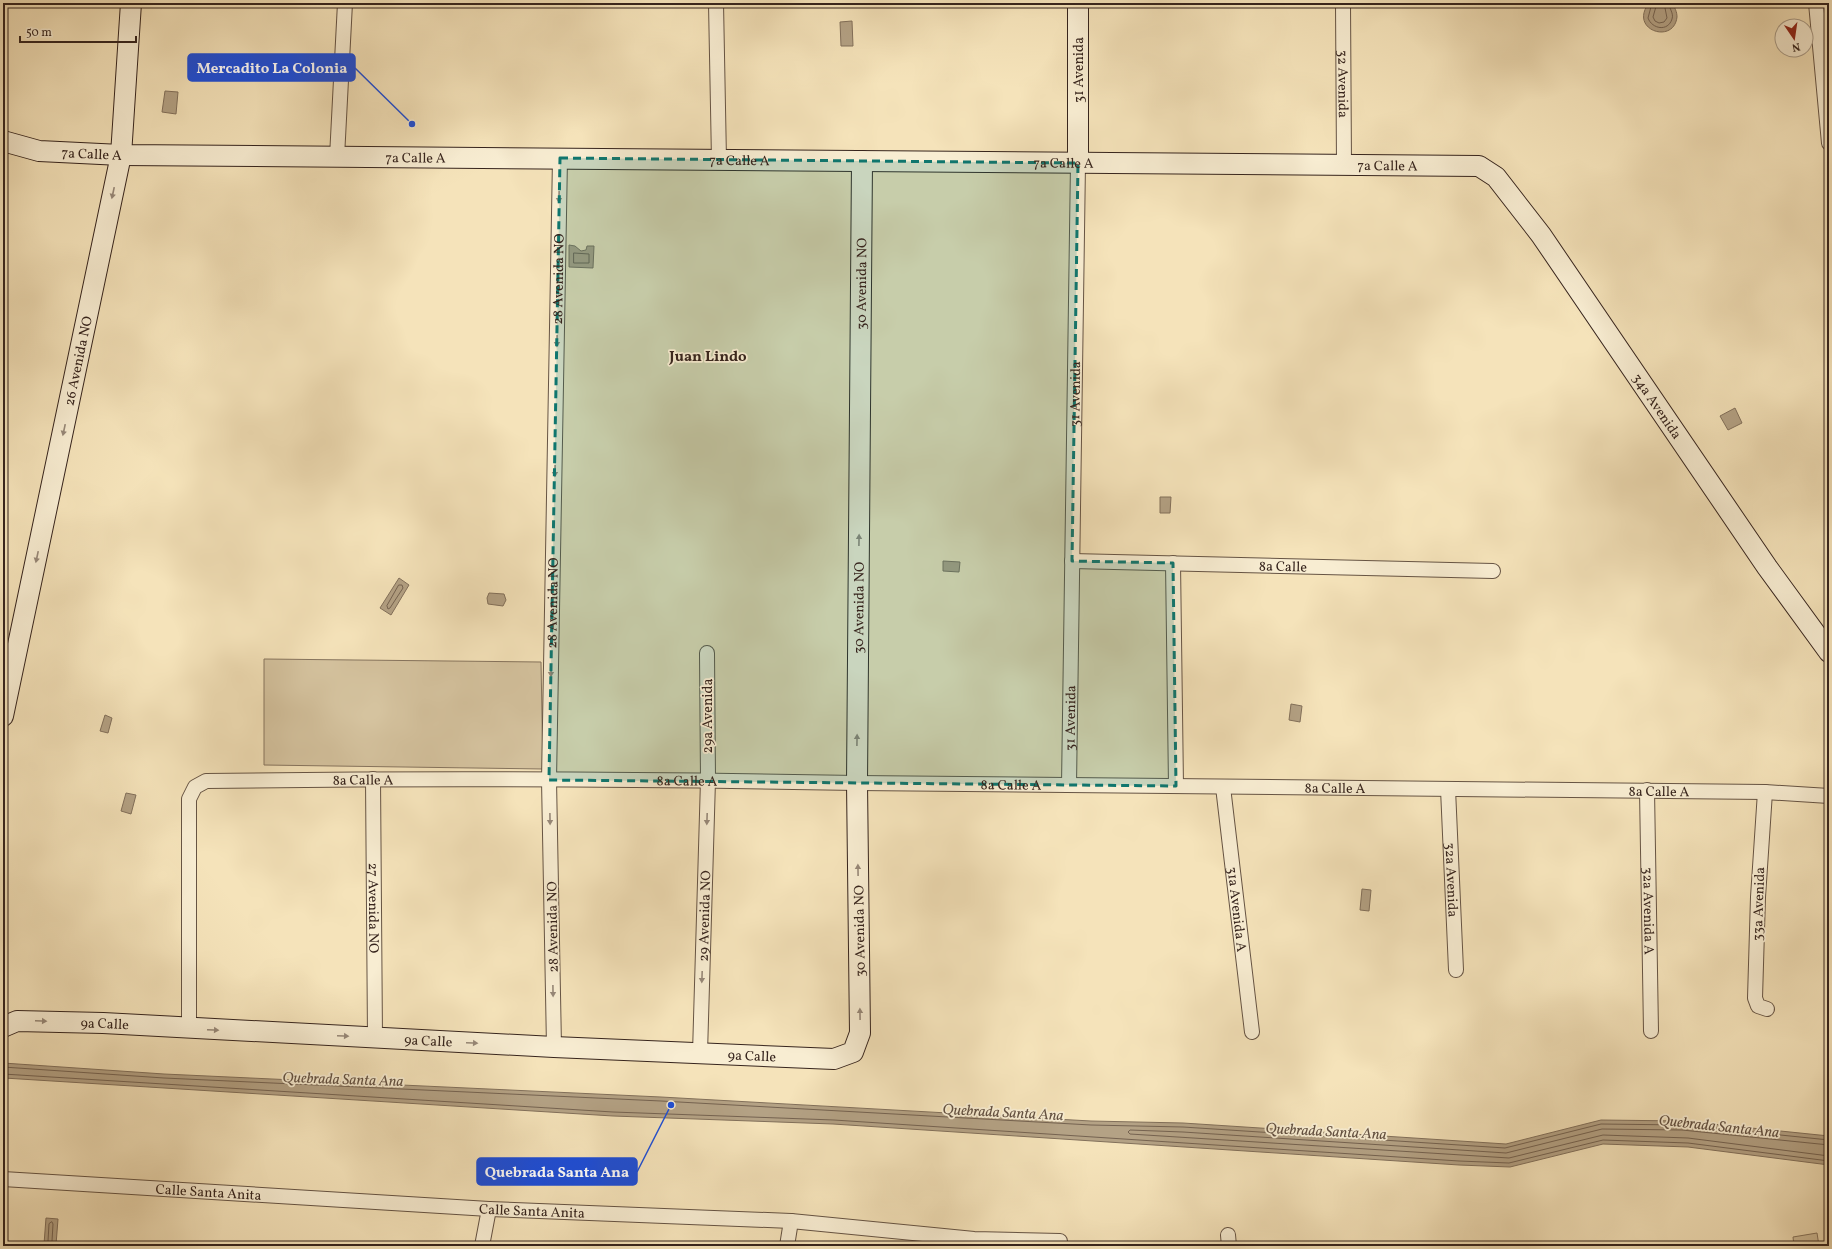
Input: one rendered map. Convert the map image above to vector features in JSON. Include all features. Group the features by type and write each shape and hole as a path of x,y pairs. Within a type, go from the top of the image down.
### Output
{"street":[{"name":"26 Avenida NO","path":"3,716 121,155 131,3"},
{"path":"337,157 345,3"},
{"path":"716,3 718,160"},
{"name":"31 Avenida","path":"1070,785 1078,163 1078,3"},
{"name":"32 Avenida","path":"1343,3 1344,165"},
{"path":"1816,3 1829,143"},
{"name":"7a Calle A","path":"3,141 39,151 121,155 1478,166"},
{"name":"28 Avenida NO","path":"554,1047 549,780 560,158"},
{"name":"30 Avenida NO","path":"853,1052 860,1033 857,783 862,161"},
{"name":"34a Avenida","path":"1478,166 1496,177 1541,235 1767,567 1829,652"},
{"name":"8a Calle","path":"1072,561 1493,570"},
{"path":"1173,563 1176,786"},
{"name":"29a Avenida","path":"707,653 708,780"},
{"name":"8a Calle A","path":"189,1029 189,799 195,787 206,781 373,779 708,780 857,783 1647,790 1764,792 1829,796"},
{"name":"27 Avenida NO","path":"373,779 375,1038"},
{"name":"29 Avenida NO","path":"700,1053 708,780"},
{"name":"31a Avenida A","path":"1223,786 1252,1032"},
{"name":"32a Avenida","path":"1448,788 1456,970"},
{"name":"32a Avenida A","path":"1647,790 1651,1031"},
{"name":"33a Avenida","path":"1764,792 1758,897 1755,998 1758,1006 1767,1009"},
{"name":"9a Calle","path":"3,1026 17,1021 103,1023 189,1029 554,1047 834,1059 853,1052"},
{"name":"Calle Santa Anita","path":"3,1180 489,1209 791,1221 973,1242 1060,1241"},
{"path":"482,1246 489,1209"},
{"path":"786,1246 791,1221"}],"highlighted area":[{"path":"560,158 1078,163 1072,561 1173,563 1176,786 549,780"}],"shaded area":[{"path":"264,659 541,662 543,769 264,765"},
{"path":"1817,1233 1819,1246 1794,1246 1793,1237"}],"water":[{"path":"1649,3 1671,3 1675,8 1677,15 1674,26 1661,32 1654,31 1648,27 1644,21 1644,13"},
{"path":"852,21 853,46 841,46 840,22"},
{"path":"165,91 178,92 176,114 162,112"},
{"path":"569,245 575,246 581,251 586,250 587,246 594,246 593,268 569,267"},
{"path":"1735,408 1742,423 1728,430 1720,416"},
{"path":"1160,497 1171,497 1170,513 1160,513"},
{"path":"943,561 960,562 959,572 943,571"},
{"path":"399,578 409,585 391,615 380,608"},
{"path":"489,593 504,594 506,600 503,606 488,604 487,598"},
{"path":"1291,704 1302,706 1300,722 1289,720"},
{"path":"105,715 112,718 108,733 100,731"},
{"path":"126,793 136,795 131,814 121,811"},
{"path":"1362,889 1371,890 1369,911 1360,910"},
{"path":"3,1063 164,1074 661,1097 1091,1121 1183,1123 1506,1144 1601,1120 1683,1121 1829,1136 1829,1165 1688,1147 1603,1144 1510,1167 1459,1165 833,1124 613,1116 4,1078"},
{"path":"46,1218 58,1219 56,1245 44,1244"}],"place":[{"name":"Mercadito La Colonia","path":"412,124"},
{"name":"Quebrada Santa Ana","path":"671,1105"}],"district":[{"name":"Juan Lindo","path":"708,356"}]}
